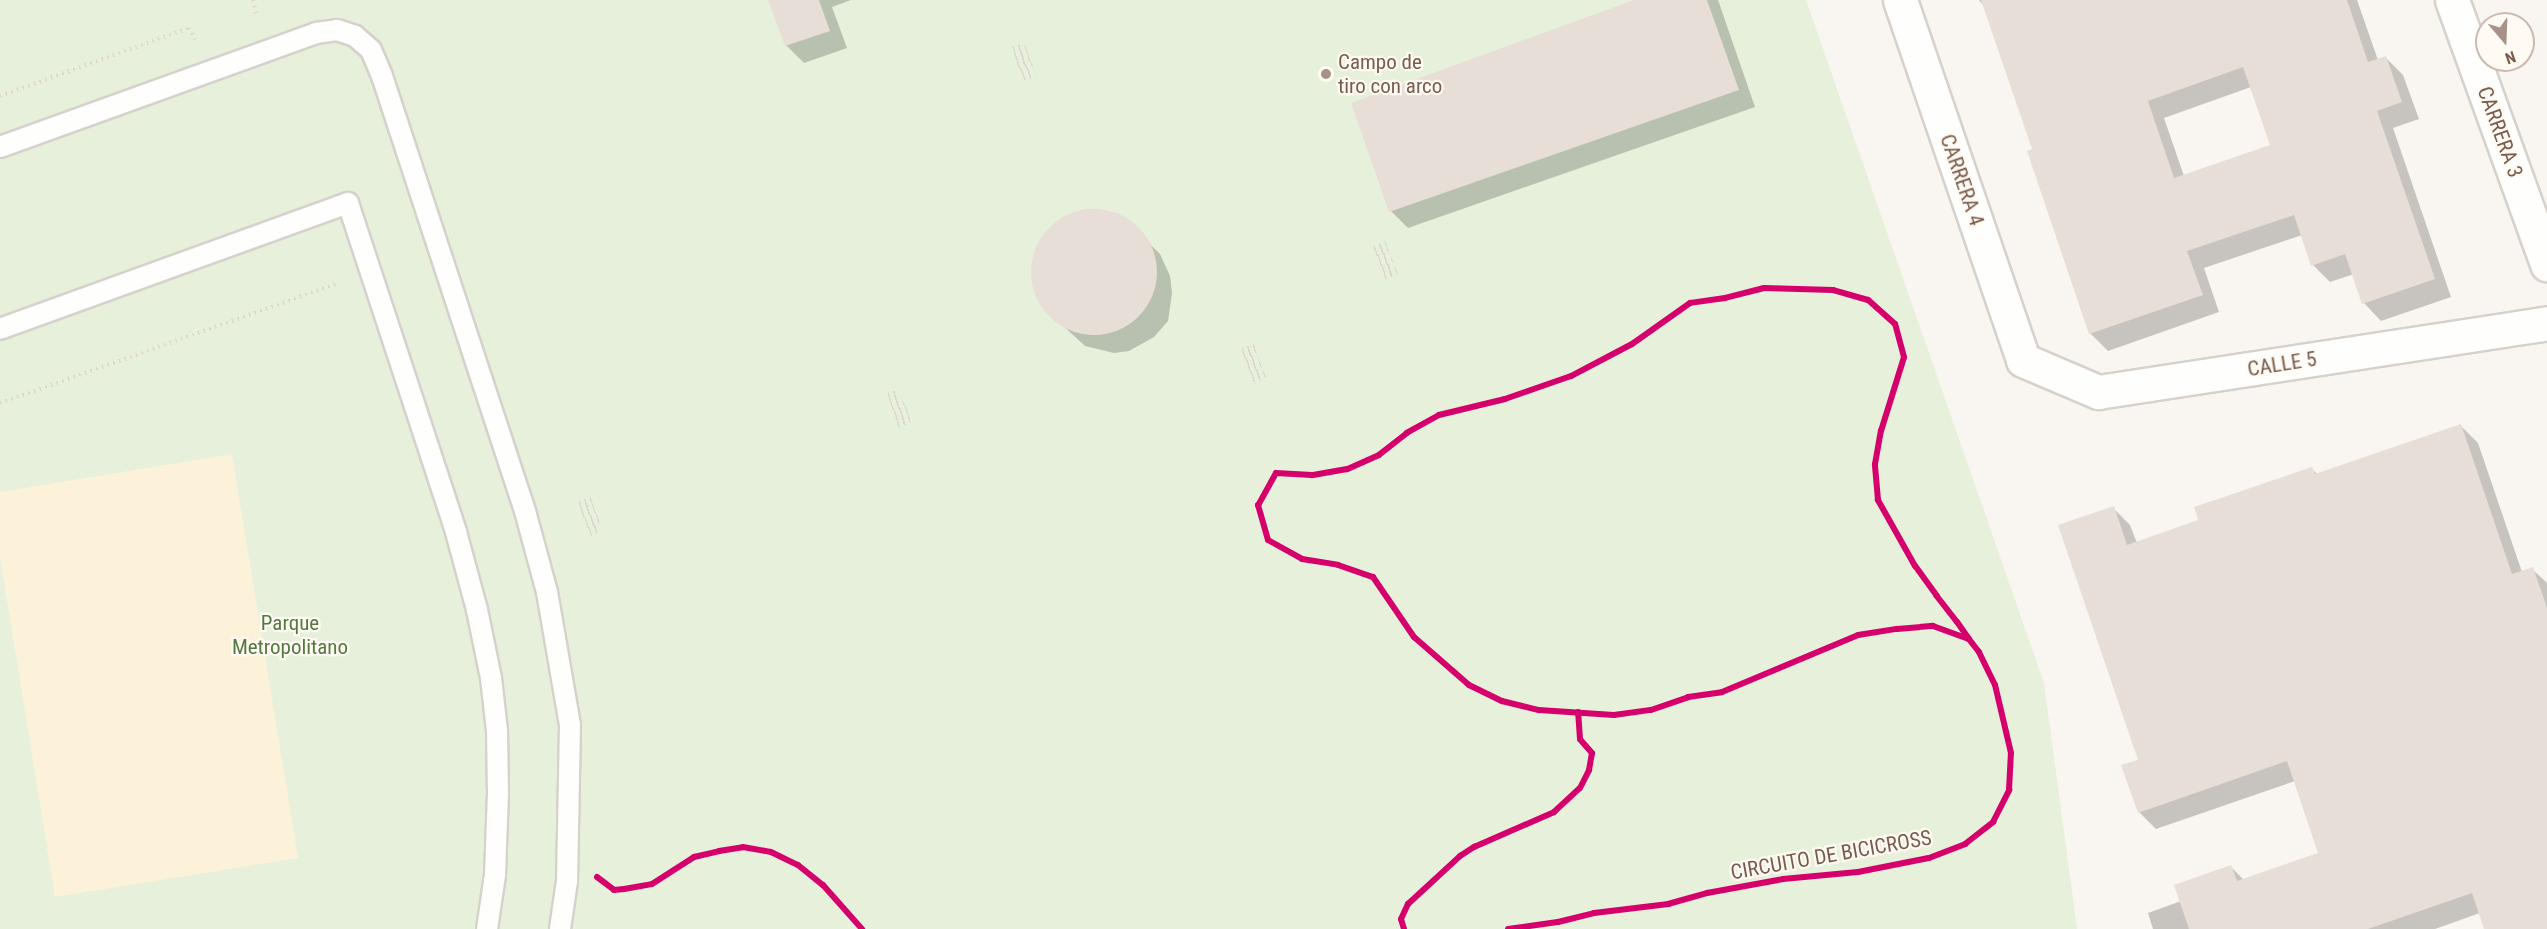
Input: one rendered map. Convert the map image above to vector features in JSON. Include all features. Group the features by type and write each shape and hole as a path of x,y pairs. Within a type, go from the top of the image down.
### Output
{"street":[{"name":"CARRERA 4","path":"1900,0 2023,360"},
{"name":"CARRERA 3","path":"2452,0 2547,264"},
{"name":"CALLE 5","path":"2023,360 2098,392 2547,323"}],"lane":[{"path":"0,147 316,33 337,30 355,36 371,50 382,76 522,500 547,592 570,726 567,881 560,929"},
{"path":"0,329 348,203 456,532 477,610 491,678 497,731 498,793 495,875 487,929"}],"path":[{"path":"253,0 257,16 255,22"},
{"path":"0,96 189,28 194,38 201,41"},
{"path":"1018,64 1030,60"},
{"path":"1018,64 1030,60"},
{"path":"1018,64 1030,60"},
{"path":"1380,263 1391,258"},
{"path":"1380,263 1391,258"},
{"path":"1380,263 1391,258"},
{"path":"0,403 345,280"},
{"path":"1247,365 1259,361"},
{"path":"1247,365 1259,361"},
{"path":"1247,365 1259,361"},
{"path":"1247,365 1259,361"},
{"path":"893,410 905,406"},
{"path":"893,410 905,406"},
{"path":"893,410 905,406"},
{"path":"893,410 905,406"},
{"path":"584,518 596,514"},
{"path":"584,518 596,514"},
{"path":"584,518 596,514"},
{"path":"584,518 596,514"}],"green space":[{"name":"Parque Metropolitano","path":"0,0 1806,0 2044,683 2077,929 0,929"}],"sand":[{"path":"232,454 298,858 55,897 0,557 0,492"}],"building":[{"path":"768,0 819,0 830,31 785,46"},
{"path":"1634,0 1707,0 1739,90 1389,212 1351,103"},
{"path":"1981,0 2347,0 2368,62 2386,56 2402,102 2377,111 2435,279 2362,304 2345,254 2311,266 2294,215 2187,251 2203,295 2089,334 2027,151 2032,149","holes":["2243,67 2270,145 2174,178 2148,101"]},
{"path":"1094,209 1118,214 1138,228 1152,248 1157,272 1152,296 1138,316 1118,330 1094,335 1070,330 1050,316 1036,296 1031,272 1036,248 1050,228 1070,214"},
{"path":"2461,424 2512,574 2533,567 2547,608 2547,929 2484,929 2472,893 2368,929 2189,929 2174,885 2231,865 2237,881 2318,853 2287,761 2138,813 2121,765 2138,760 2058,525 2114,506 2127,545 2198,520 2194,507 2312,467 2315,474"}],"cycle path":[{"name":"CIRCUITO DE BICICROSS","path":"1508,929 1558,922 1594,913 1668,904 1707,893 1783,879 1858,872 1929,858 1965,844 1993,822 2009,790 2011,753 1995,685 1979,652 1915,566 1878,500 1875,464 1881,431 1904,357 1895,324 1868,300 1833,290 1764,288 1725,298 1690,303 1632,344 1571,376 1505,399 1439,415 1407,433 1379,455 1347,469 1312,475 1276,473 1258,505 1268,540 1302,559 1338,565 1373,577 1414,637 1469,685 1502,701 1539,710 1614,715 1651,710 1688,697 1722,692 1858,635 1933,626 1969,639"},
{"path":"1404,929 1401,919 1408,904 1460,856 1474,847 1554,812 1580,788 1589,770 1592,753 1580,739 1578,712"},
{"path":"597,877 614,890 624,889 652,884 694,857 743,847 771,852 798,865 823,885 862,929"}],"place":[{"name":"Campo de tiro con arco","path":"1326,74"}]}
